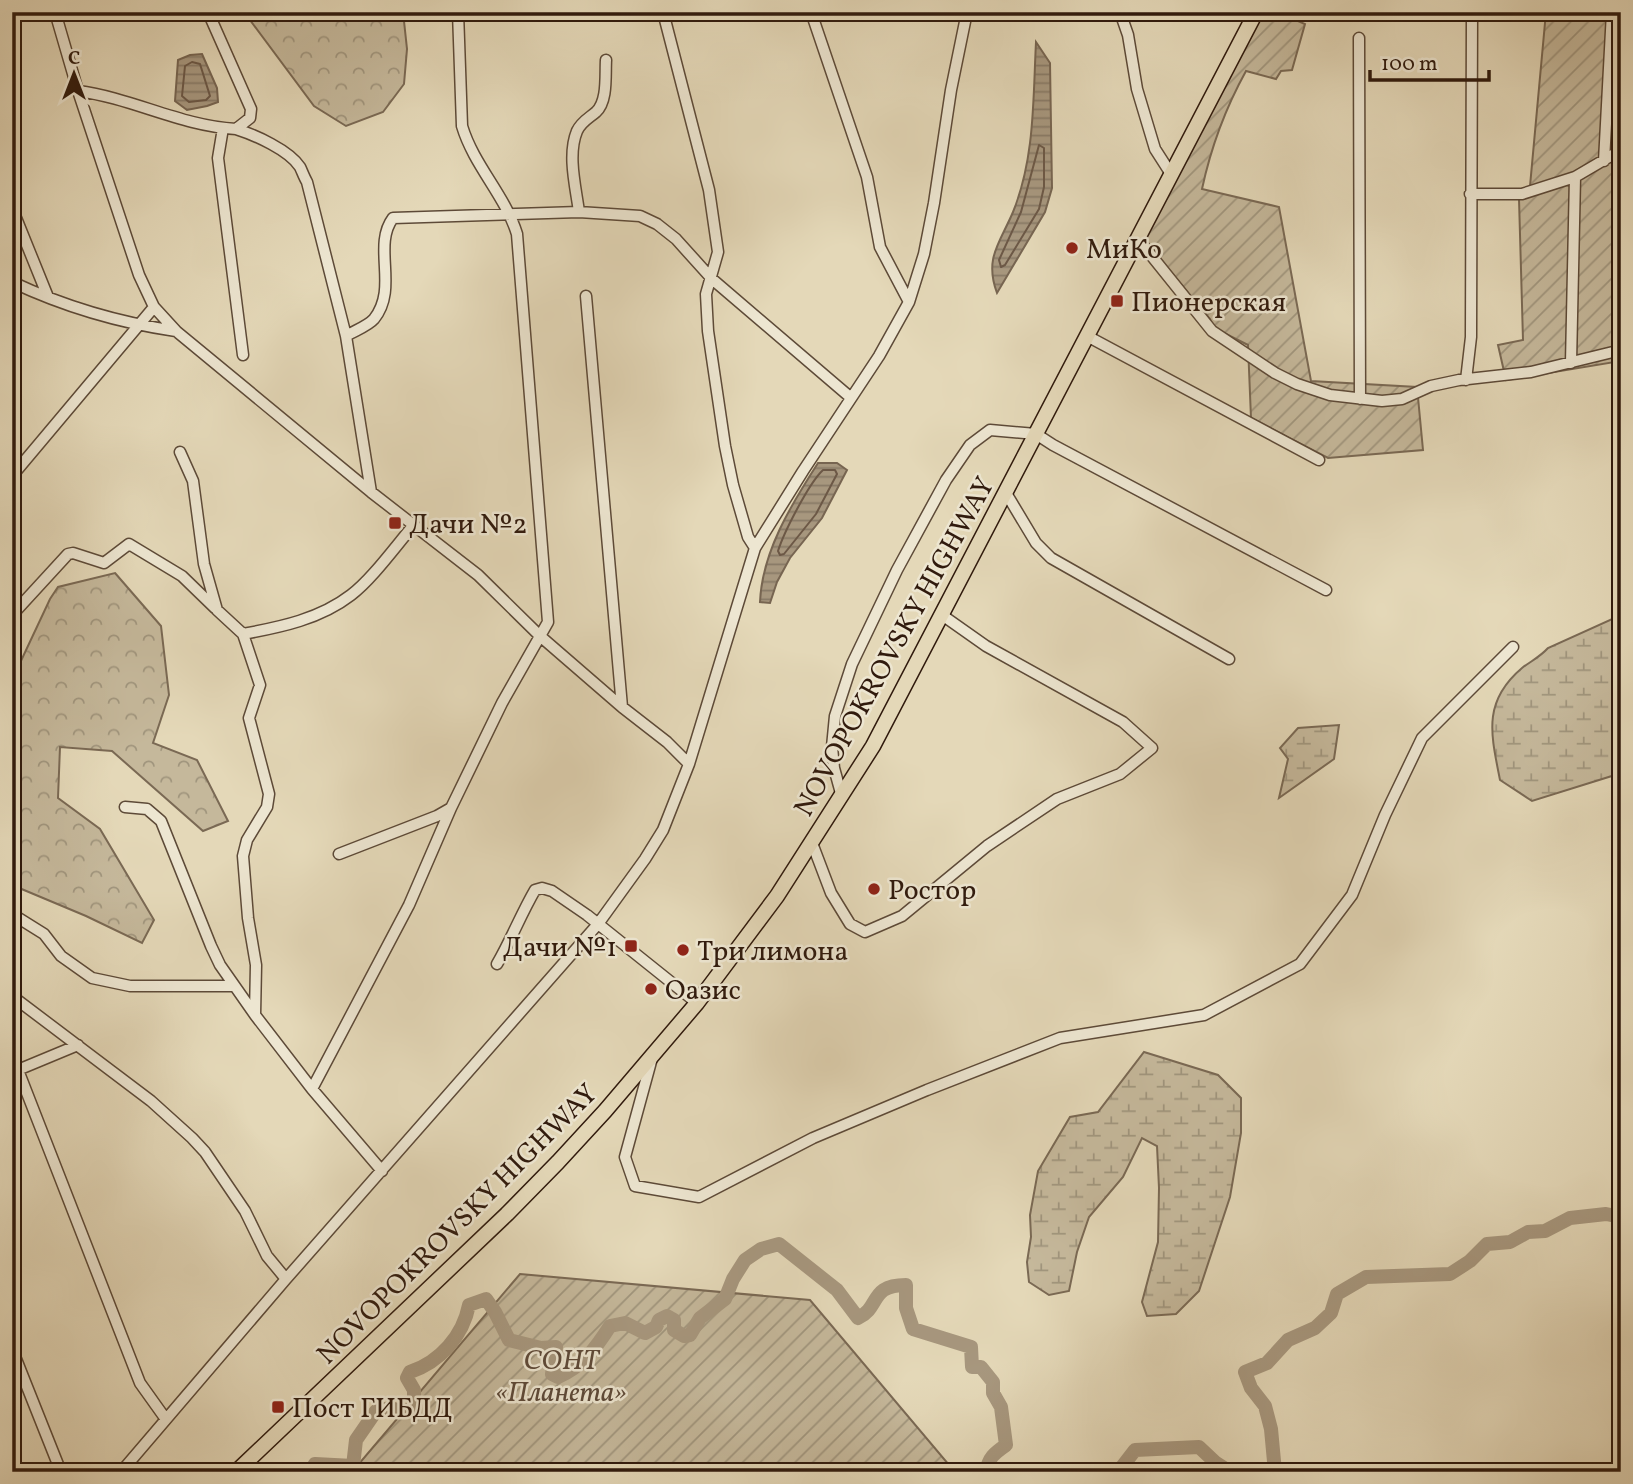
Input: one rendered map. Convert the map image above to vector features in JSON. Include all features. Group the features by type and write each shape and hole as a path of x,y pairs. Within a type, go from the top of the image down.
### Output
{"main road":[{"name":"NOVOPOKROVSKY HIGHWAY","path":"236,1472 527,1195 653,1055 749,936 873,746 1256,12"}],"street":[{"path":"55,12 78,91 139,275 154,307 176,331 370,492 496,590 540,636 667,742 689,764"},
{"path":"208,12 251,109 250,118 236,129"},
{"path":"312,1089 409,905 451,807 502,703 548,622 517,234 511,215 482,170 462,126 458,12"},
{"path":"663,12 709,190 718,252 706,294 708,331 724,446 741,517 755,548"},
{"path":"811,12 867,177 880,247 909,302"},
{"path":"121,1472 165,1418 598,924 663,830 689,764 755,548 850,397 879,356 909,302 924,254 951,90 967,12"},
{"path":"1120,12 1128,35 1137,89 1155,149 1171,174"},
{"path":"1466,380 1471,337 1472,12"},
{"path":"1604,161 1612,12"},
{"path":"1359,38 1360,399"},
{"path":"579,212 573,146 577,129 598,111 603,102 606,60"},
{"path":"78,91 117,98 175,118 255,135 299,164 346,337 370,492"},
{"path":"223,128 218,158 243,355"},
{"path":"1470,194 1522,194 1576,177 1621,150"},
{"path":"1571,363 1576,177"},
{"path":"12,208 48,297"},
{"path":"346,337 373,320 385,296 387,284 384,248 388,225 393,219 579,212 640,216 657,224 676,239 712,279 850,397"},
{"path":"1138,239 1212,331 1224,341 1297,384 1330,396 1382,401 1402,399 1431,386 1531,372 1621,350"},
{"path":"12,282 48,297 139,326 176,331"},
{"path":"586,296 622,707"},
{"path":"14,474 154,307"},
{"path":"1087,336 1319,460"},
{"path":"842,797 834,768 832,747 835,716 852,664 897,570 946,480 970,445 990,430 1037,434 1326,590"},
{"path":"180,452 194,481 204,564 217,610"},
{"path":"12,457 14,474"},
{"path":"1006,493 1037,543 1051,558 1229,659"},
{"path":"243,634 295,623 322,613 352,595 413,526"},
{"path":"12,615 68,554 73,553 104,564 129,544 182,576 243,634 260,685 249,718 270,794 267,807 247,840 243,856 248,918 256,965 256,1015"},
{"path":"812,843 831,893 850,924 865,932 902,916 987,846 1057,799 1119,774 1152,748 1123,722 986,646 942,615"},
{"path":"653,1055 625,1157 635,1186 699,1197 813,1138 1060,1038 1204,1015 1300,964 1352,895 1385,815 1422,738 1513,647"},
{"path":"125,807 147,809 161,821 211,946 234,986 312,1089 382,1171"},
{"path":"339,854 437,816 451,807"},
{"path":"497,964 535,890 542,888 552,891 598,924 697,1003"},
{"path":"12,914 44,934 61,956 92,978 130,986 234,986"},
{"path":"12,996 151,1101 205,1152 245,1211 267,1256 286,1279"},
{"path":"78,1045 15,1071 140,1383 165,1418"},
{"path":"12,1349 61,1472"}],"green space":[{"path":"244,12 403,12 407,49 404,84 383,112 346,126 314,106"},
{"path":"1260,12 1277,12 1305,24 1292,70 1281,71 1276,79 1246,71 1220,128 1202,189 1279,207 1311,381 1417,387 1423,450 1328,458 1251,418 1248,345 1214,328 1210,319 1143,239"},
{"path":"1546,12 1621,12 1621,361 1506,380 1498,345 1523,340 1519,199 1530,186"},
{"path":"115,573 161,626 169,695 153,743 197,760 228,821 203,831 112,751 60,747 58,798 100,829 154,920 142,943 12,885 12,680 58,587"},
{"path":"1621,615 1621,771 1532,801 1500,780 1492,733 1495,706 1500,693 1522,668 1548,648"},
{"path":"1339,725 1334,759 1279,798 1288,759 1280,748 1298,728"},
{"path":"1144,1052 1218,1075 1241,1098 1241,1133 1230,1197 1199,1291 1176,1314 1147,1316 1142,1302 1158,1242 1159,1188 1157,1146 1142,1138 1123,1177 1089,1217 1077,1252 1069,1291 1049,1295 1029,1282 1027,1262 1031,1237 1030,1215 1038,1171 1070,1117 1098,1112"},
{"name":"СОНТ «Планета»","path":"520,1274 810,1300 955,1472 352,1472"}],"water":[{"path":"1036,42 1050,63 1052,188 1045,212 997,293 992,270 995,251 1020,192 1029,150"},
{"path":"202,54 217,88 218,102 187,110 175,101 178,60"},
{"path":"818,463 837,463 847,470 822,518 790,558 777,582 770,603 760,602 772,547 788,512"}],"waterway":[{"path":"1275,1472 1271,1429 1265,1406 1251,1388 1245,1372 1267,1363 1288,1340 1315,1328 1331,1313 1337,1294 1366,1277 1450,1274 1470,1261 1487,1244 1510,1242 1528,1232 1545,1231 1570,1218 1606,1214 1621,1217"},
{"path":"310,1472 315,1464 353,1466 356,1440 376,1411 390,1408 405,1412 414,1406 414,1390 407,1378 410,1372 431,1362 456,1337 469,1305 486,1299 509,1340 541,1348 556,1347 552,1374 558,1377 588,1356 610,1326 625,1323 645,1333 667,1316 674,1320 674,1330 684,1336 690,1335 700,1318 725,1299 745,1260 761,1249 779,1244 837,1290 858,1318 886,1289 906,1285 906,1308 913,1329 971,1347 972,1367 981,1367 993,1382 993,1393 1001,1407 1006,1445 990,1459 987,1472"},
{"path":"1118,1472 1135,1450 1199,1447 1230,1472"}],"place":[{"name":"МиКо","path":"1072,248"},
{"name":"Пионерская","path":"1117,301"},
{"name":"Дачи №2","path":"395,523"},
{"name":"Ростор","path":"874,889"},
{"name":"Дачи №1","path":"631,946"},
{"name":"Три лимона","path":"683,950"},
{"name":"Оазис","path":"651,989"},
{"name":"Пост ГИБДД","path":"278,1407"}]}
